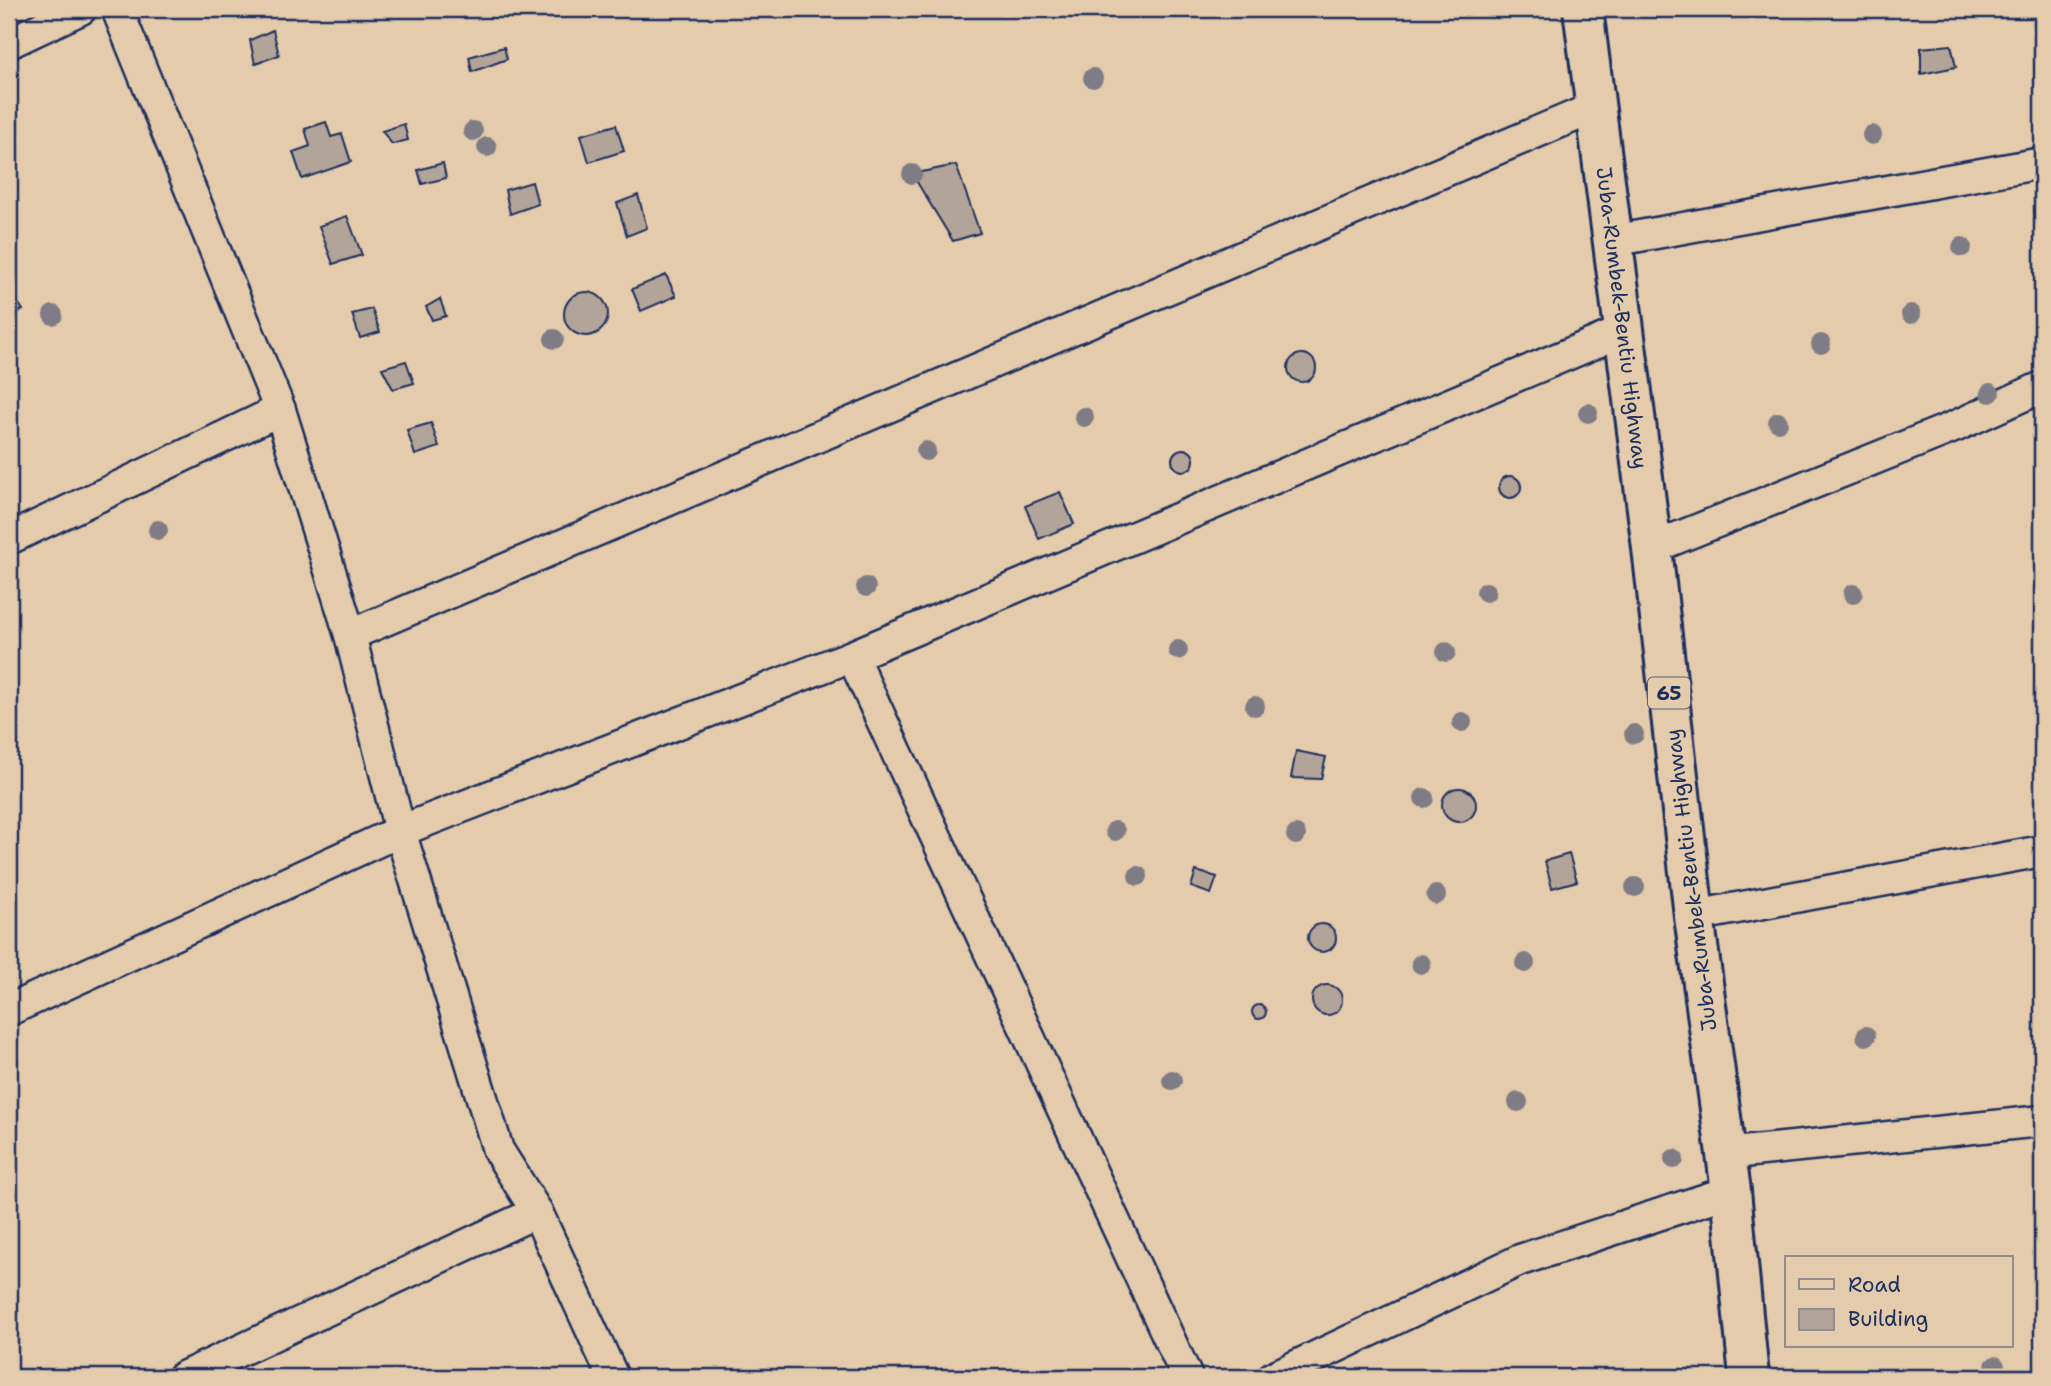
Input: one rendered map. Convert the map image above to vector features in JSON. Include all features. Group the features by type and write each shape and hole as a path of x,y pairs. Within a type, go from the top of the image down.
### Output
{"main road":[{"name":"Juba-Rumbek-Bentiu Highway","path":"1583,9 1652,548 1694,916 1731,1191 1749,1377"}],"street":[{"path":"9,43 81,9"},
{"path":"117,9 280,410 350,635 400,831 498,1150 537,1212 613,1377"},
{"path":"350,635 1596,107"},
{"path":"1612,241 2042,163"},
{"path":"9,1010 400,831 852,656 1623,331"},
{"path":"1652,548 1956,426 2042,387"},
{"path":"9,539 280,410"},
{"path":"852,656 1186,1377"},
{"path":"1694,916 2042,851"},
{"path":"1724,1154 2042,1121"},
{"path":"1273,1377 1520,1260 1731,1191"},
{"path":"183,1377 537,1212"}],"building":[{"path":"273,30 279,55 255,64 250,40"},
{"path":"1951,45 1956,67 1921,74 1921,48"},
{"path":"504,47 507,59 472,72 469,57"},
{"path":"326,122 331,137 342,134 351,162 302,179 293,152 310,146 305,129"},
{"path":"404,124 408,140 392,144 382,131"},
{"path":"616,125 624,151 589,162 581,135"},
{"path":"443,163 446,178 422,184 418,170"},
{"path":"956,165 980,233 953,241 912,174"},
{"path":"532,182 538,204 510,214 505,190"},
{"path":"638,195 647,228 627,236 617,203"},
{"path":"347,216 362,255 333,264 319,226"},
{"path":"666,275 676,296 641,311 632,289"},
{"path":"9,289 23,310 9,316"},
{"path":"586,292 601,299 608,314 601,329 586,336 571,329 564,314 571,299"},
{"path":"440,299 446,316 432,320 426,307"},
{"path":"372,309 380,332 360,338 352,314"},
{"path":"1302,354 1312,358 1316,368 1312,378 1302,382 1292,378 1288,368 1292,358"},
{"path":"406,361 414,383 393,389 382,368"},
{"path":"431,423 439,447 415,455 407,430"},
{"path":"1183,449 1191,452 1194,460 1191,468 1183,471 1175,468 1172,460 1175,452"},
{"path":"1510,476 1518,479 1521,487 1518,495 1510,498 1502,495 1499,487 1502,479"},
{"path":"1060,492 1074,524 1039,539 1025,506"},
{"path":"1296,751 1326,757 1321,779 1291,778"},
{"path":"1459,788 1471,793 1476,805 1471,817 1459,822 1447,817 1442,805 1447,793"},
{"path":"1569,854 1577,881 1552,888 1545,861"},
{"path":"1196,871 1217,877 1211,894 1191,887"},
{"path":"1322,924 1332,928 1336,938 1332,948 1322,952 1312,948 1308,938 1312,928"},
{"path":"1327,985 1338,989 1342,1000 1338,1011 1327,1015 1316,1011 1312,1000 1316,989"},
{"path":"1256,1005 1262,1005 1266,1012 1262,1019 1256,1019 1252,1015 1252,1009"}]}
